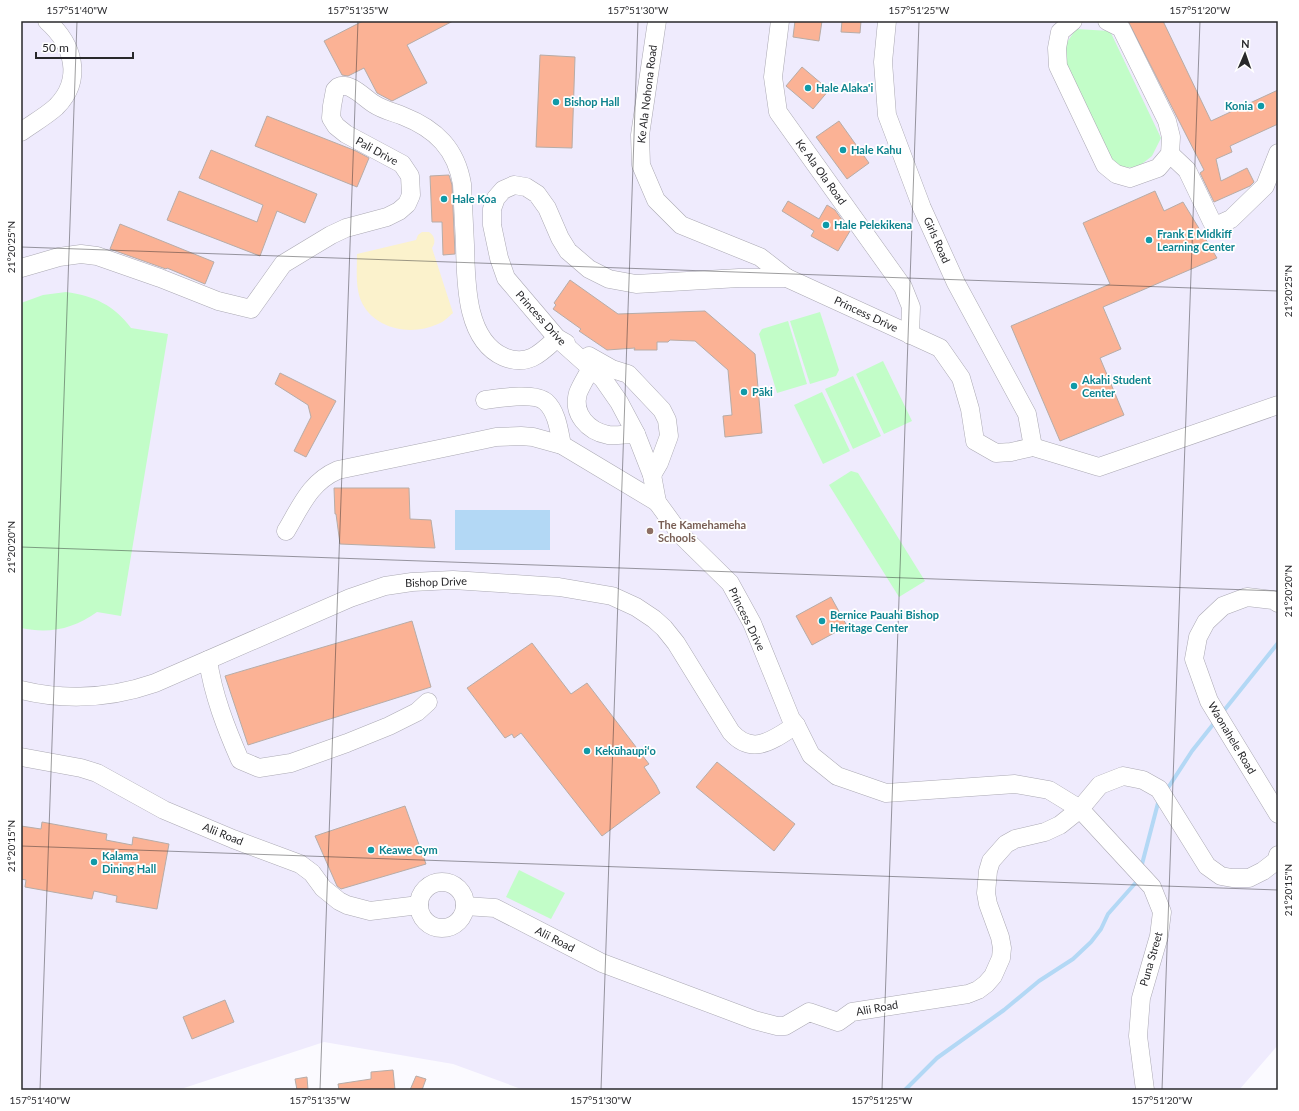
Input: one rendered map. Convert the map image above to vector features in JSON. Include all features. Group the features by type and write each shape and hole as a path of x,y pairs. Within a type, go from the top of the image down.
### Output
{"street":[{"path":"21,132 55,107 65,96 71,81 72,65 69,50 59,33 47,21"},
{"name":"Ke Ala Nohona Road","path":"657,21 640,135 641,165 656,200 681,225 760,256 787,278"},
{"name":"Ke Ala Ola Road","path":"780,21 773,77 778,112 903,286 911,307 910,335"},
{"name":"Girls Road","path":"887,21 882,62 887,115 922,208 956,283 1027,414 1033,447"},
{"path":"1073,21 1060,32 1057,48 1058,66 1105,165 1116,174 1130,178 1158,168 1170,154 1171,137 1167,121 1121,28 1107,21"},
{"name":"Pali Drive","path":"21,268 59,257 81,254 97,256 160,278 218,301 251,309 283,264 331,235 346,228 387,217 400,211 407,204 411,195 410,176 402,164 346,134 336,126 331,118 335,90 341,85 346,85 351,87 376,106 413,120 424,126 443,142 450,151 460,172 462,184 466,282 469,302 473,318 482,338 501,355 517,360 526,360 534,357 557,338"},
{"path":"1170,154 1187,170 1212,222 1220,224 1231,219 1265,186 1278,153"},
{"name":"Princess Drive","path":"1033,447 1011,452 996,453 975,441 970,409 961,378 940,348 787,278 739,278 636,284 609,279 589,269 568,251 560,238 547,208 537,194 526,187 514,185 504,190 496,198 492,209 492,225 499,258 506,278 557,338 603,379 615,397 636,434 652,475 657,502 681,535 730,584 752,623 794,722 812,755 837,776 886,793 1015,784 1049,790 1080,809"},
{"path":"557,338 612,369 628,374 662,410 667,420 669,436 659,463 652,475"},
{"path":"591,368 578,393 577,409 584,422 596,431 609,435 636,434"},
{"path":"485,400 524,397 541,399 546,402 554,416 562,445"},
{"path":"1033,447 1099,466 1278,405"},
{"path":"286,531 312,488 325,477 338,470 496,437 533,437 562,445 657,502"},
{"name":"Bishop Drive","path":"21,690 64,696 95,696 138,689 350,598 392,585 418,581 453,580 559,587 612,596 636,607 664,628 676,643 731,732 738,739 747,743 761,744 770,742 794,722"},
{"name":"Waonahele Road","path":"1278,603 1273,600 1247,597 1223,606 1206,622 1198,636 1194,659 1209,701 1278,814"},
{"path":"208,660 211,678 226,729 240,760 259,768 291,763 347,743 389,726 417,712 428,702"},
{"name":"Alii Road","path":"21,757 97,772 164,810 233,839 300,864 312,873 326,891 347,905 370,911 419,905"},
{"path":"1080,809 1100,785 1123,776 1143,780 1159,789 1207,866 1221,876 1232,878 1249,878 1263,871 1276,861 1278,855"},
{"name":"Alii Road","path":"464,906 495,908 602,963 754,1020 777,1026 785,1026 809,1012 838,1022 852,1012 968,994 978,990 986,984 998,968 1002,948 986,893 988,871 992,861 1006,844 1016,839 1053,829 1080,809"},
{"name":"Puna Street","path":"1080,809 1152,887 1162,912 1159,936 1141,998 1138,1036 1145,1090"},
{"path":"442,882 450,883 461,892 464,899 464,906 463,914 458,920 445,928 436,927 429,924 420,912 419,905 420,897 423,891 435,883 442,882"}],"shaded area":[{"name":"The Kamehameha Schools","path":"21,21 1278,21 1278,1045 1239,1090 524,1090 453,1064 324,1042 178,1090 21,1090"}],"green space":[{"path":"1076,29 1110,31 1161,138 1152,156 1138,167 1118,168 1102,153 1059,54"},
{"path":"66,292 86,296 103,303 118,313 131,328 168,334 121,616 97,612 79,623 61,629 31,630 21,628 21,303 43,295"},
{"path":"820,312 839,370 836,376 810,384 790,321"},
{"path":"788,321 807,384 777,393 759,334 762,329"},
{"path":"883,361 912,421 884,434 856,374"},
{"path":"853,376 881,436 853,449 825,389"},
{"path":"822,392 850,451 823,464 794,405"},
{"path":"851,471 858,473 925,581 899,597 829,485"},
{"path":"519,870 565,893 551,919 506,897"}],"sand":[{"path":"422,232 429,232 434,237 434,244 432,248 453,313 438,324 417,330 406,330 385,325 368,312 362,303 357,285 357,254 416,240 418,235"}],"water":[{"path":"455,510 550,510 550,550 455,550"}],"building":[{"path":"363,21 453,21 407,45 427,83 392,101 377,93 364,68 348,76 342,75 324,41"},
{"path":"795,21 822,21 819,41 793,37"},
{"path":"842,21 861,21 860,33 841,32"},
{"name":"Konia","path":"1128,21 1163,21 1211,121 1278,90 1278,124 1230,146 1232,152 1216,159 1221,181 1247,168 1254,182 1250,186 1214,202 1200,173 1204,170"},
{"name":"Bishop Hall","path":"540,55 575,57 572,148 536,147"},
{"name":"Hale Alaka'i","path":"802,67 829,90 813,109 786,86"},
{"path":"267,116 356,151 369,158 357,187 255,146"},
{"name":"Hale Kahu","path":"839,121 869,163 847,179 816,137"},
{"path":"211,150 317,194 305,223 277,211 260,256 167,220 179,191 257,222 263,205 199,178"},
{"name":"Hale Koa","path":"449,175 452,185 455,254 443,255 442,222 432,222 430,176"},
{"path":"1155,191 1164,211 1183,202 1217,258 1103,307 1121,349 1100,358 1124,415 1060,441 1011,326 1110,284 1083,223"},
{"name":"Hale Pelekikena","path":"788,201 819,219 827,205 835,210 850,231 838,251 811,236 814,231 782,211"},
{"path":"120,224 214,262 205,284 167,268 166,269 110,249"},
{"name":"Pāki","path":"570,280 618,314 705,311 755,354 762,433 725,437 723,416 732,415 728,370 695,341 670,340 668,342 657,342 657,350 634,350 635,348 607,350 579,331 581,329 553,309 556,305 554,303"},
{"path":"280,373 336,401 306,457 294,451 311,417 308,405 275,384"},
{"path":"334,488 409,488 410,519 431,520 435,548 340,544 335,514"},
{"name":"Bernice Pauahi Bishop Heritage Center","path":"831,597 847,626 812,645 796,616"},
{"path":"412,621 431,687 248,745 225,676"},
{"name":"Kekūhaupiʻo","path":"532,643 571,694 587,683 649,764 644,767 660,793 602,836 521,733 514,738 512,734 505,738 467,688"},
{"path":"717,762 795,824 774,851 696,787"},
{"name":"Keawe Gym","path":"405,806 426,864 341,889 337,886 315,836"},
{"name":"Kalama Dining Hall","path":"42,822 107,834 106,840 132,845 133,837 169,844 157,909 116,902 117,896 94,891 92,899 25,887 26,880 21,879 21,826 41,829"},
{"path":"225,1000 234,1022 192,1039 183,1017"},
{"path":"393,1070 395,1090 339,1090 338,1084 371,1079 371,1072"},
{"path":"416,1076 426,1079 422,1090 410,1090"},
{"path":"307,1077 308,1090 297,1090 295,1079"}],"waterway":[{"path":"1222,713 1278,643"},
{"path":"1166,791 1192,751 1215,722"},
{"path":"1141,868 1160,800"},
{"path":"905,1090 937,1058 1004,1010 1039,981 1073,959 1091,942 1101,929 1108,914 1139,879"}],"place":[{"name":"Hale Alaka'i","path":"808,88"},
{"name":"Bishop Hall","path":"556,102"},
{"name":"Konia","path":"1261,106"},
{"name":"Hale Kahu","path":"843,150"},
{"name":"Hale Koa","path":"444,199"},
{"name":"Hale Pelekikena","path":"826,225"},
{"name":"Frank E Midkiff Learning Center","path":"1149,240"},
{"name":"Akahi Student Center","path":"1074,386"},
{"name":"Pāki","path":"744,392"},
{"name":"The Kamehameha Schools","path":"650,531"},
{"name":"Bernice Pauahi Bishop Heritage Center","path":"822,621"},
{"name":"Kekūhaupiʻo","path":"587,751"},
{"name":"Keawe Gym","path":"371,850"},
{"name":"Kalama Dining Hall","path":"94,862"}]}
